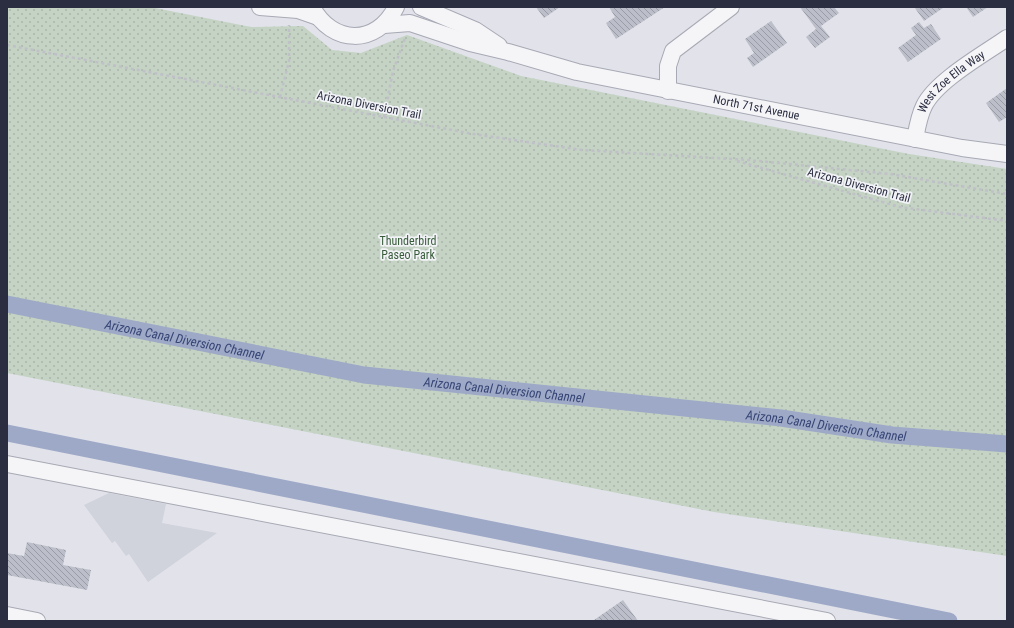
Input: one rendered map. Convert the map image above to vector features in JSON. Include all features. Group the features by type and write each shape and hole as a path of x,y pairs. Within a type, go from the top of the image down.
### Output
{"street":[{"path":"260,7 315,12"},
{"name":"North 71st Avenue","path":"315,12 328,28 342,34 357,36 371,33 384,25 396,7"},
{"name":"North 71st Avenue","path":"421,7 475,30 508,52"},
{"path":"668,91 668,66 673,51 731,7"},
{"name":"North 71st Avenue","path":"384,25 410,24 470,43 508,52 577,72 668,91 914,139 1007,154"},
{"name":"West Zoe Ella Way","path":"914,139 924,106 934,94 955,74 1007,38"},
{"path":"7,464 827,621"},
{"path":"7,615 36,621"}],"path":[{"path":"280,97 289,61 289,25"},
{"path":"384,117 393,71 404,38"},
{"name":"Arizona Diversion Trail","path":"7,45 473,134 582,150 731,159 890,174 1007,194"},
{"name":"Arizona Diversion Trail","path":"731,159 900,207 1007,221"}],"shaded area":[{"path":"109,493 166,504 162,523 217,533 148,582 129,554 126,556 115,541 112,543 84,505"}],"green space":[{"name":"Thunderbird Paseo Park","path":"7,7 150,7 251,27 303,26 332,50 361,53 407,35 521,76 909,154 1007,169 1007,556 714,512 7,373"}],"building":[{"path":"536,7 560,7 544,18"},
{"path":"609,7 665,7 616,39 606,23 615,17"},
{"path":"800,7 834,7 839,13 821,26 830,37 815,48 806,37 816,29"},
{"path":"966,7 988,7 973,17"},
{"path":"915,8 943,8 924,21"},
{"path":"771,21 787,43 753,67 747,58 754,53 745,39"},
{"path":"919,22 924,28 931,24 941,39 908,62 898,48 916,35 911,28"},
{"path":"1007,88 1007,117 999,122 986,103"},
{"path":"27,542 66,550 63,565 91,570 87,590 7,575 7,553 24,556"},
{"path":"623,600 638,621 594,620"}],"waterway":[{"name":"Arizona Canal Diversion Channel","path":"7,304 364,375 781,418 892,435 1007,444"},
{"path":"7,433 949,621"}]}
